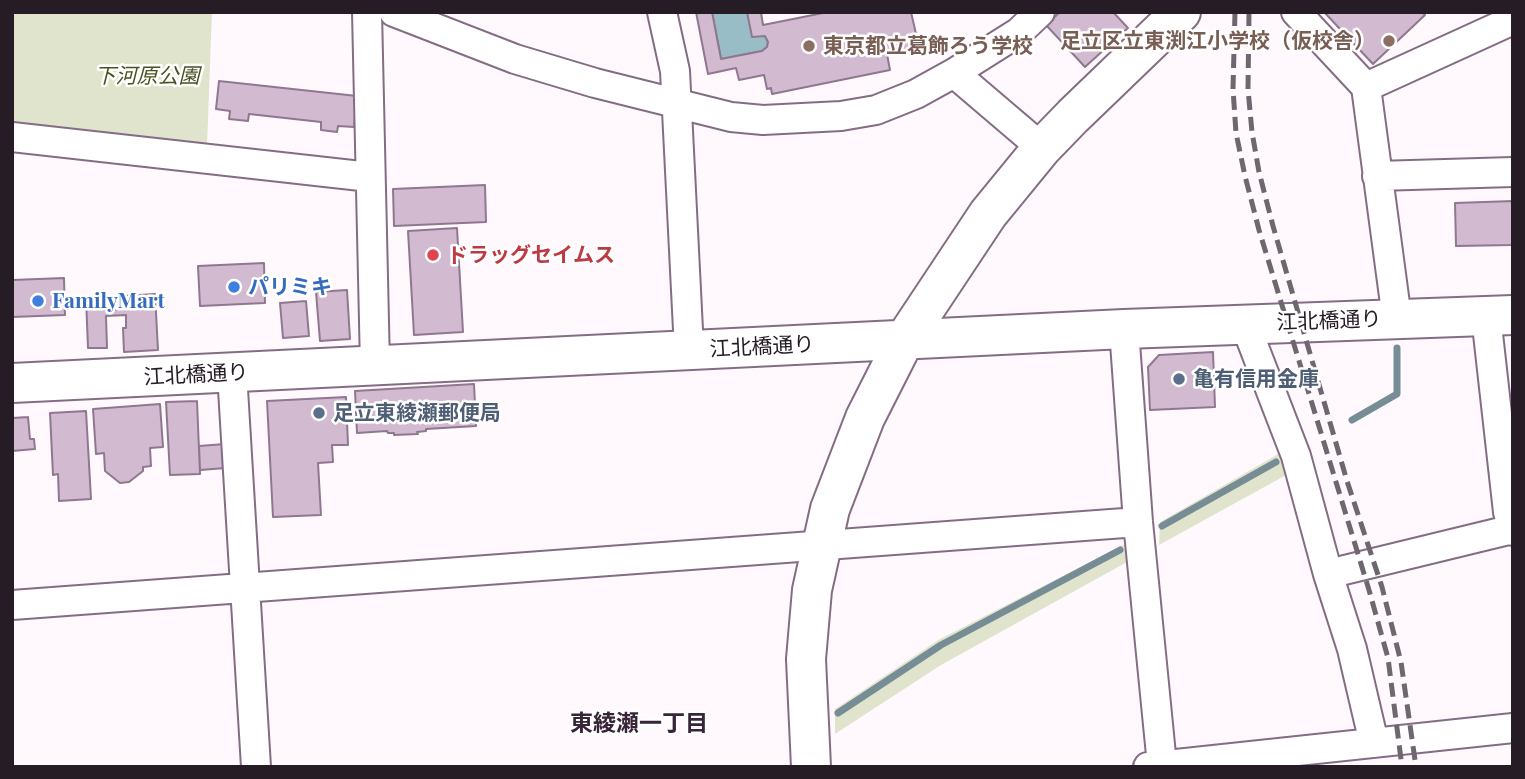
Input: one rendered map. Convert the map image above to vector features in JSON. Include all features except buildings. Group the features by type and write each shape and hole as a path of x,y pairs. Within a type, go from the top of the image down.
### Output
{"main road":[{"path":"811,767 807,649 812,590 820,545 842,473 865,418 905,339 988,214 1042,148 1181,12"},
{"name":"江北橋通り","path":"12,383 1124,329 1499,316"}],"street":[{"path":"367,12 375,366"},
{"path":"394,12 515,60 732,117 763,120 841,116 876,110 916,94 954,73 1019,33 1041,12"},
{"path":"662,12 675,71 689,350"},
{"path":"1296,12 1366,87 1397,319"},
{"path":"1366,87 1513,20"},
{"path":"954,73 1042,148"},
{"path":"12,137 370,177"},
{"path":"1377,176 1513,172"},
{"path":"1328,574 1512,530 1508,512 1499,316"},
{"path":"1245,324 1296,456 1328,574 1352,649 1374,743"},
{"path":"1124,329 1155,766 1300,759 1374,743 1513,728"},
{"path":"232,373 256,767"},
{"path":"12,605 1138,522"}],"green space":[{"name":"下河原公園","path":"12,12 212,12 207,146 12,125"},
{"path":"1280,453 1288,474 1159,545 1160,522"},
{"path":"1125,544 1127,562 941,665 835,734 835,709 940,639"}],"water":[{"path":"712,12 747,12 759,35 765,36 767,47 762,51 721,59"}],"waterway":[{"path":"1352,420 1397,394 1397,348"},
{"path":"1162,526 1276,462"},
{"path":"838,713 941,645 1120,550"}],"railway":[{"path":"1235,12 1233,89 1236,133 1245,176 1388,658 1402,767"},
{"path":"1249,12 1248,89 1259,172 1347,481 1382,587 1401,662 1416,767"}],"place":[{"name":"足立区立東渕江小学校（仮校舎）","path":"1389,41"},
{"name":"東京都立葛飾ろう学校","path":"809,46"},
{"name":"ドラッグセイムス","path":"433,255"},
{"name":"パリミキ","path":"234,287"},
{"name":"FamilyMart","path":"38,301"},
{"name":"亀有信用金庫","path":"1179,379"},
{"name":"足立東綾瀬郵便局","path":"319,413"}],"district":[{"name":"東綾瀬一丁目","path":"639,724"}]}
